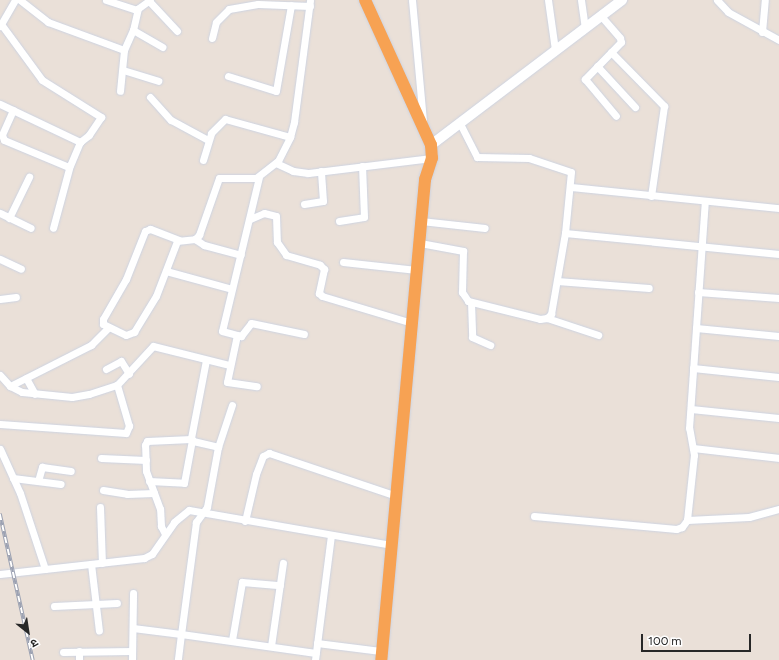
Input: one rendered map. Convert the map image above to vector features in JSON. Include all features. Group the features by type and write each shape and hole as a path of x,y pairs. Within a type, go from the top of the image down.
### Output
{"highway":[{"path":"365,0 430,145 432,158 426,174 421,221 397,496 381,655"}],"main road":[{"path":"430,145 460,124 622,0"}],"street":[{"path":"15,0 1,25 42,80 101,116 89,136 80,142 69,167 53,228"},
{"path":"20,0 48,22 124,50"},
{"path":"106,0 138,10"},
{"path":"126,7 131,0"},
{"path":"412,0 424,132"},
{"path":"548,0 555,50"},
{"path":"580,0 585,28"},
{"path":"717,0 728,12 779,40"},
{"path":"762,32 765,0"},
{"path":"120,91 124,50 133,30 138,10 149,1 178,31"},
{"path":"194,239 199,235 219,178 259,177 276,163 290,136 310,3 291,5 258,4 229,9 216,22 212,38"},
{"path":"228,76 276,91 291,5"},
{"path":"601,16 621,40 585,79 616,116"},
{"path":"133,30 162,47"},
{"path":"611,52 664,106 652,196"},
{"path":"597,66 635,107"},
{"path":"123,70 158,81"},
{"path":"150,97 172,120 208,140"},
{"path":"0,104 80,142"},
{"path":"13,110 2,135 4,140 69,167"},
{"path":"203,160 208,140 222,121 228,119 290,136"},
{"path":"460,124 475,156 526,158 569,170 572,175 557,281 551,314 547,318"},
{"path":"276,163 301,172 432,158"},
{"path":"339,221 364,216 362,166"},
{"path":"304,204 323,201 321,171"},
{"path":"9,218 29,177"},
{"path":"259,177 222,331 242,335 251,323 304,334"},
{"path":"571,187 704,202 779,208"},
{"path":"534,516 676,529 682,527 688,520 693,448 689,428 704,202"},
{"path":"250,219 264,213 276,216 277,242 286,255 320,265 324,269 319,293 322,296 412,323"},
{"path":"0,214 31,228"},
{"path":"421,221 485,228"},
{"path":"179,240 156,296 134,332 126,335 103,324 103,319 126,278 145,231 150,229 179,240 194,239 204,245 241,255"},
{"path":"565,233 779,254"},
{"path":"420,243 464,251 462,292 471,302 540,318 547,318 598,335"},
{"path":"0,259 21,269"},
{"path":"342,262 417,270"},
{"path":"166,271 232,289"},
{"path":"557,281 649,288"},
{"path":"698,292 779,298"},
{"path":"0,299 16,297"},
{"path":"471,302 472,337 490,345"},
{"path":"10,386 91,345 109,327"},
{"path":"696,328 779,336"},
{"path":"237,335 229,365 227,382 257,386"},
{"path":"0,375 10,386 35,394 83,396 117,385 129,374 151,348 155,346 229,365"},
{"path":"149,481 184,483 206,360"},
{"path":"106,369 121,361 129,374"},
{"path":"693,368 779,377"},
{"path":"26,378 35,394"},
{"path":"0,424 126,433 128,426 117,385"},
{"path":"178,660 196,522 207,507 218,447 232,404"},
{"path":"691,409 779,418"},
{"path":"165,534 161,526 160,509 149,481 146,460 148,441 192,440 218,447"},
{"path":"693,448 779,458"},
{"path":"0,449 13,478 45,569"},
{"path":"245,521 256,474 263,456 269,453 397,496"},
{"path":"101,458 146,460"},
{"path":"38,480 42,467 71,471"},
{"path":"13,478 61,484"},
{"path":"103,490 130,494 154,493"},
{"path":"100,507 102,563"},
{"path":"688,520 749,517 779,509"},
{"path":"0,574 102,563 149,556 174,522 189,510 245,521 391,545"},
{"path":"133,628 232,640 271,646 316,656 331,535"},
{"path":"271,646 283,563"},
{"path":"91,564 98,631"},
{"path":"232,640 242,582 280,585"},
{"path":"132,660 133,593"},
{"path":"54,606 117,603"},
{"path":"317,643 381,655"},
{"path":"64,652 132,652"},
{"path":"79,652 79,660"}],"railway":[{"path":"0,514 33,660"}]}
